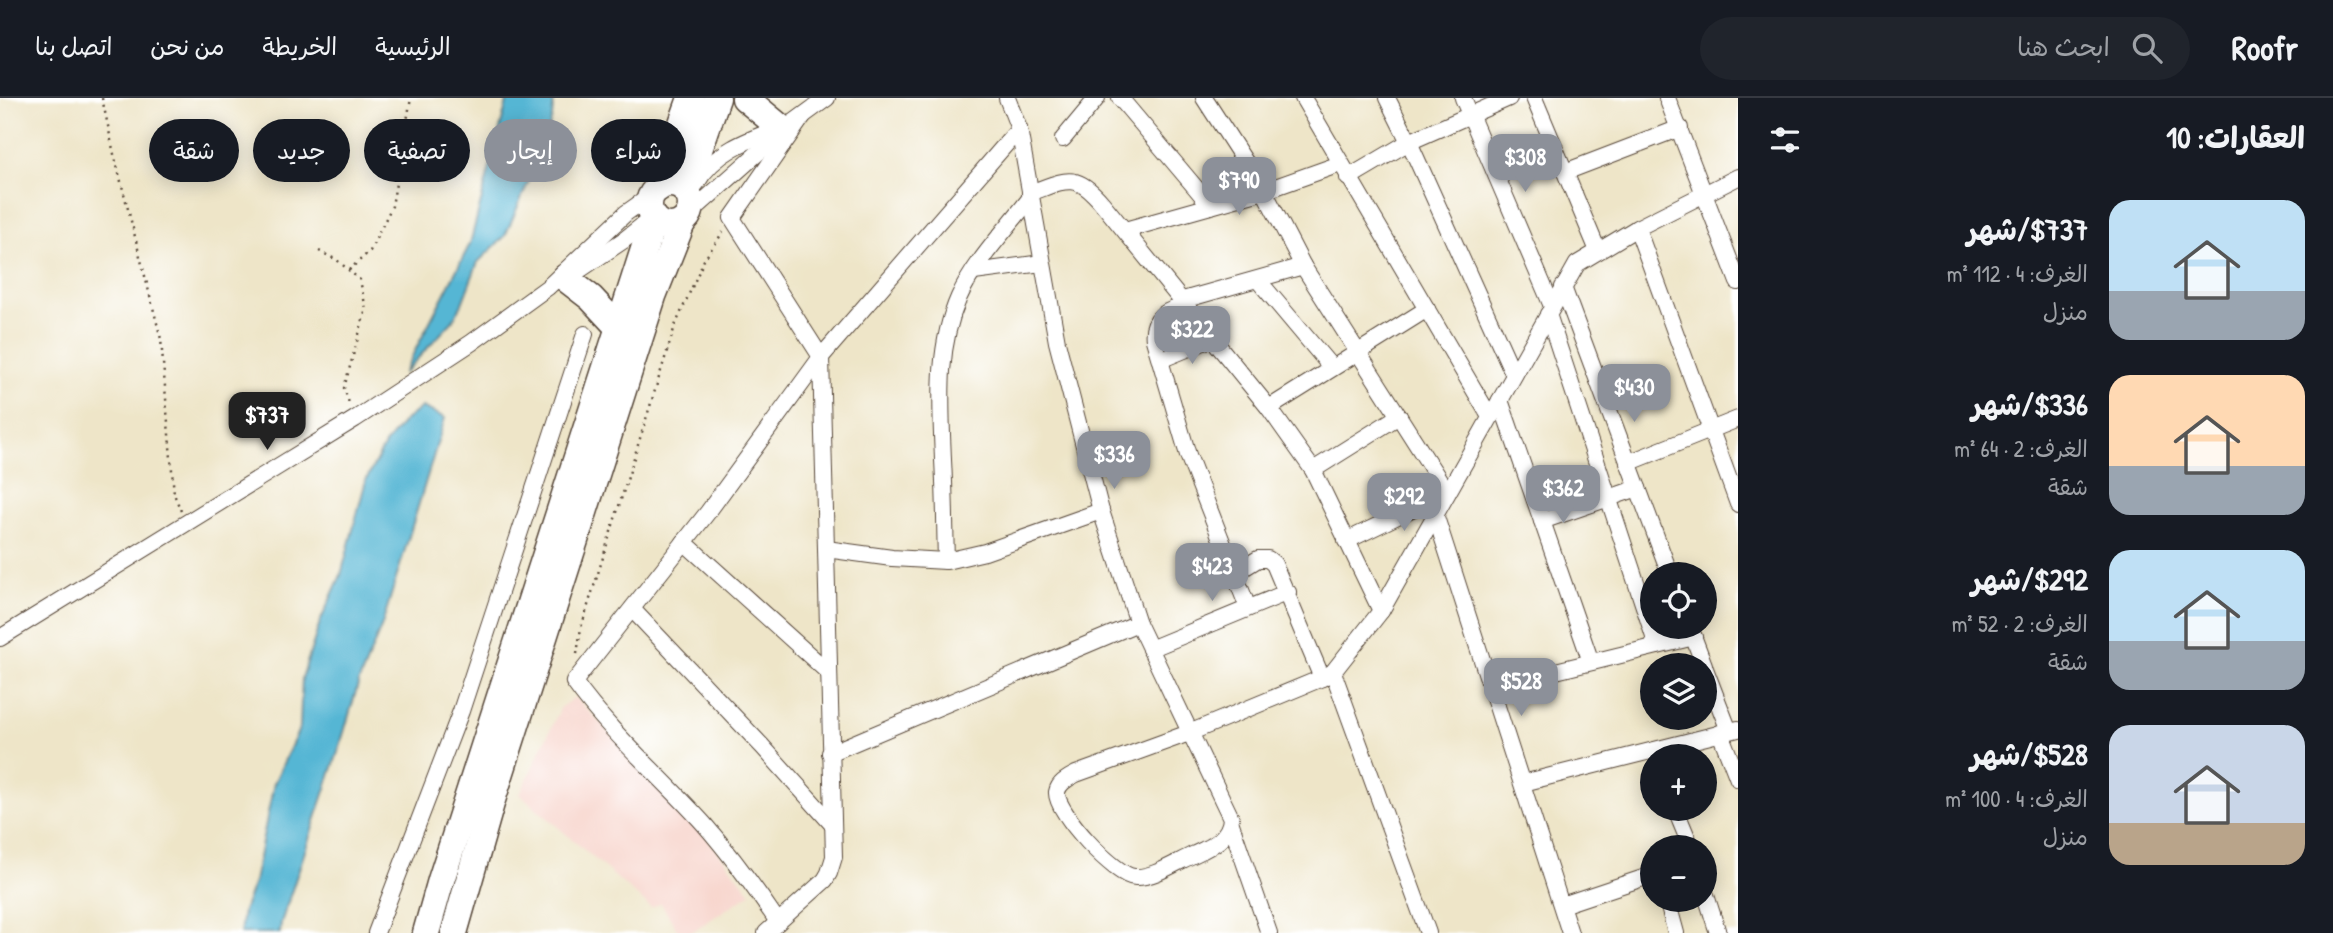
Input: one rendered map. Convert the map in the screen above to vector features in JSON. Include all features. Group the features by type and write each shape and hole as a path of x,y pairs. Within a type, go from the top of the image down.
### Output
{"main road":[{"path":"454,933 492,800 653,296 691,98"},
{"path":"426,933 647,240 671,205 718,98"},
{"path":"745,98 790,124"},
{"path":"556,283 598,304 619,328"}],"street":[{"path":"0,638 355,419 624,240 827,98"},
{"path":"1007,98 1019,129 1056,342 1101,511 1138,623 1189,733 1229,810 1231,824 1269,933"},
{"path":"1063,139 1097,98"},
{"path":"1120,98 1211,206"},
{"path":"1204,98 1264,191 1303,266 1447,492"},
{"path":"1303,98 1490,417"},
{"path":"1387,98 1514,375"},
{"path":"1463,98 1472,114 1550,310 1657,646"},
{"path":"1125,230 1344,171 1509,98"},
{"path":"1534,98 1598,251"},
{"path":"1667,98 1738,282"},
{"path":"556,283 626,213 671,205 717,158 752,139 790,124"},
{"path":"790,124 732,218 821,357 834,857 829,873 818,887 772,928 743,870 615,731 574,682 684,542 821,357 1019,129"},
{"path":"1565,172 1679,128"},
{"path":"1231,824 1220,840 1210,847 1148,875 1132,877 1122,873 1104,857 1075,826 1059,802 1058,790 1068,778 1189,733 1327,675 1381,611 1577,264 1637,228 1738,177"},
{"path":"946,561 940,388 951,319 960,295 974,272 1031,195 1059,183 1076,181 1092,190 1125,230 1269,408 1313,470 1381,611"},
{"path":"1637,228 1738,504"},
{"path":"974,272 1042,264"},
{"path":"1248,608 1188,455 1154,340 1154,324 1170,309 1303,266"},
{"path":"1258,280 1332,368"},
{"path":"1563,287 1666,562"},
{"path":"1269,408 1427,309"},
{"path":"376,933 457,724 585,334"},
{"path":"1160,360 1211,339"},
{"path":"1500,400 1591,662"},
{"path":"1313,470 1399,416"},
{"path":"1629,463 1738,419"},
{"path":"1542,521 1638,488"},
{"path":"1346,541 1447,492"},
{"path":"826,549 892,558 946,561 985,552 1101,511"},
{"path":"1435,514 1570,933"},
{"path":"684,542 828,672"},
{"path":"1234,574 1258,559 1268,559 1274,564 1327,675 1428,933"},
{"path":"1150,649 1288,592"},
{"path":"632,609 832,824"},
{"path":"830,753 1138,623"},
{"path":"1491,687 1657,646 1674,639"},
{"path":"1717,700 1729,731 1738,779"},
{"path":"1684,744 1729,731"},
{"path":"1523,783 1640,756"},
{"path":"1562,905 1640,879"},
{"path":"1670,912 1676,933"},
{"path":"1711,912 1718,933"}],"path":[{"path":"102,98 161,339 174,494 187,524"},
{"path":"349,270 370,251 393,206 411,98"},
{"path":"574,682 581,628 675,326 704,260 732,218"},
{"path":"319,251 337,260 360,280 366,309 344,388 355,419"}],"shaded area":[{"path":"575,697 684,809 751,893 690,933 679,933 661,903 651,908 520,794 561,707"}],"water":[{"path":"508,98 554,98 551,119 503,119"},
{"path":"486,182 529,182 505,236 478,262 452,322 403,374 470,244"},
{"path":"422,407 445,418 382,625 359,681 280,933 240,933 243,911 254,882 274,783 300,727 302,678 320,622 341,575 366,480 386,443 404,421"}]}
